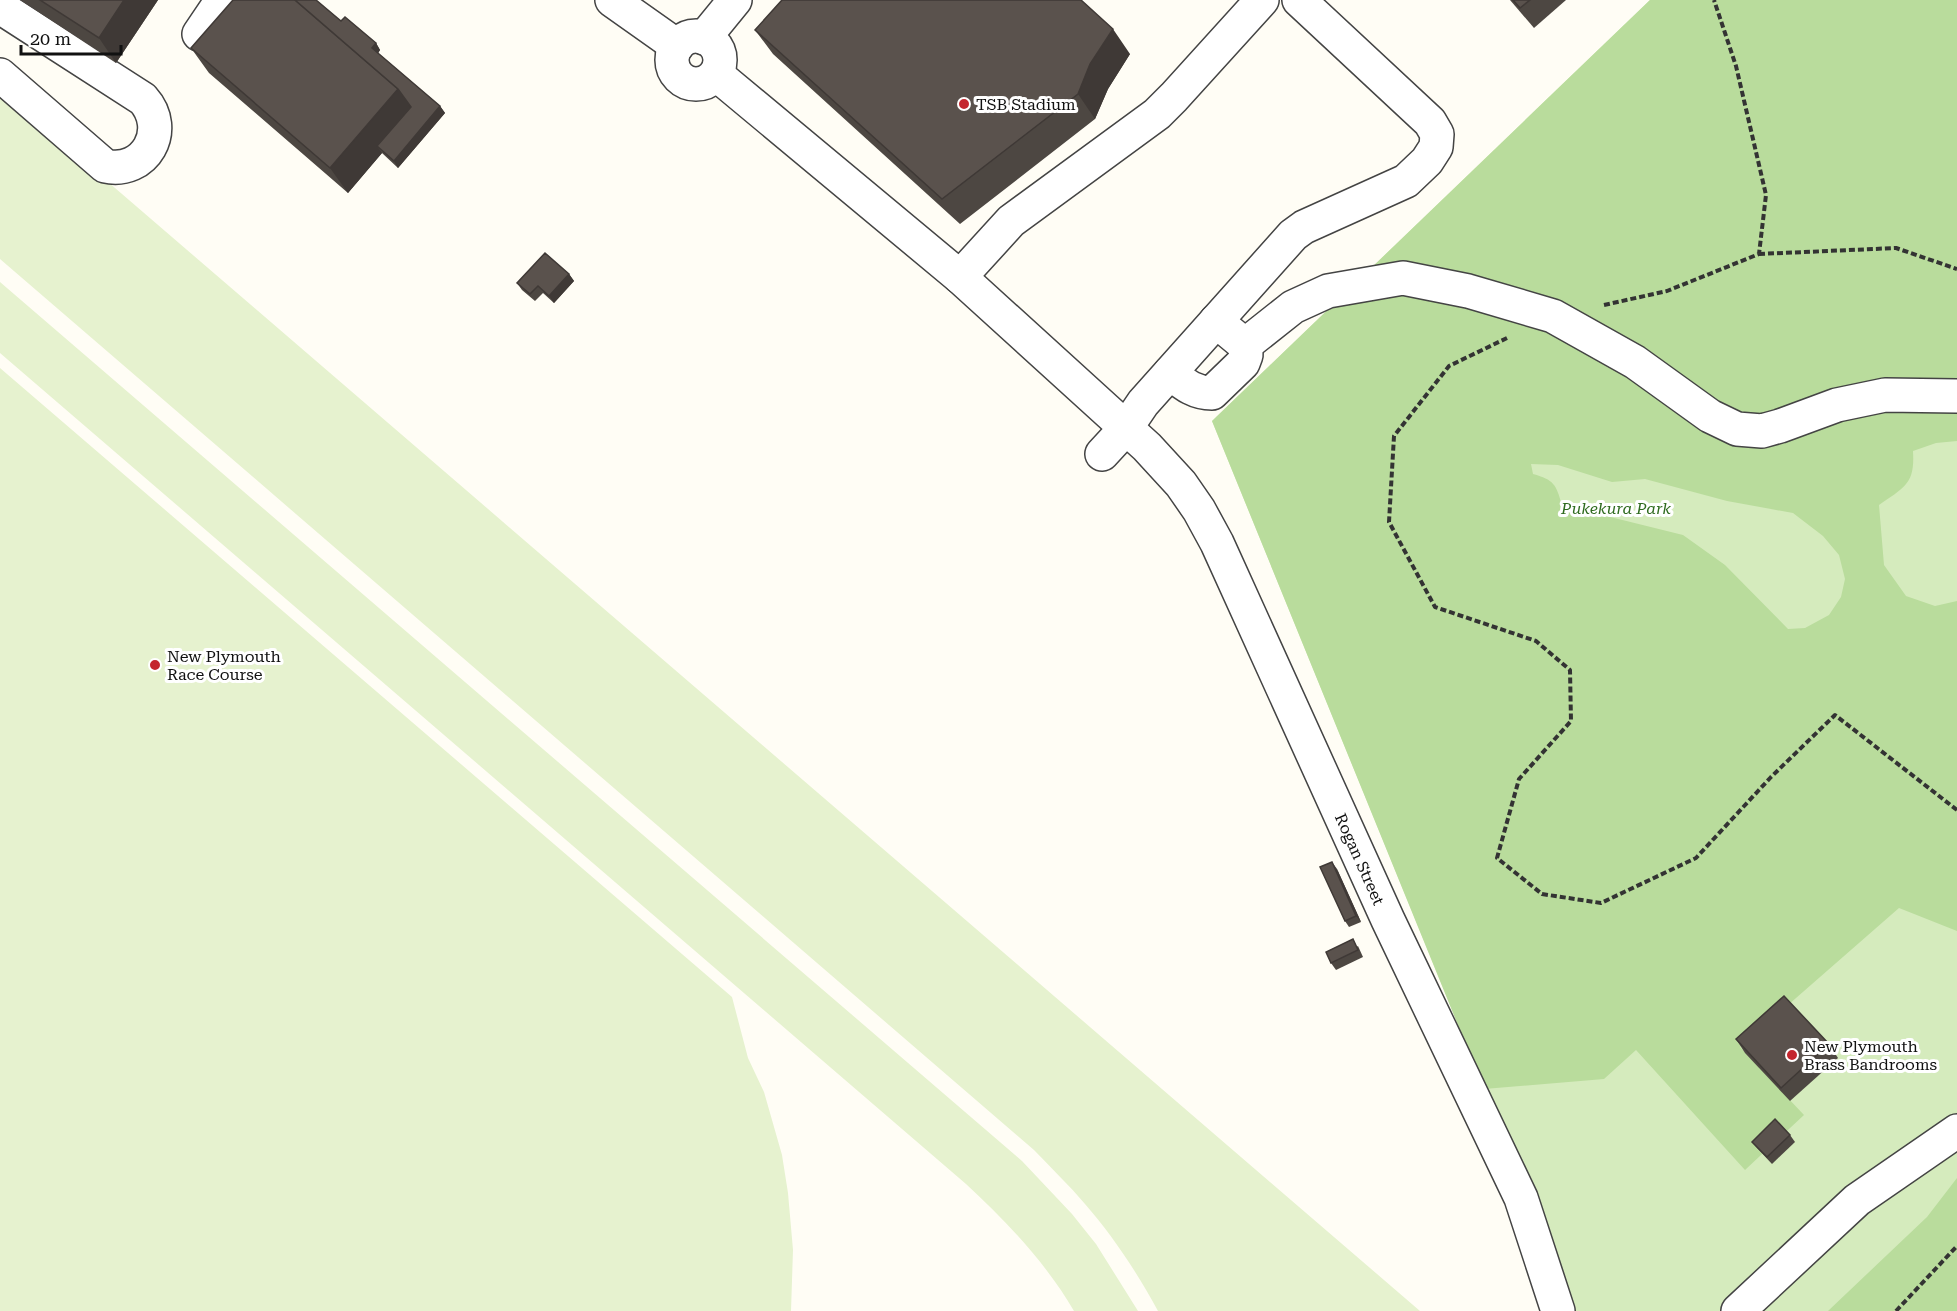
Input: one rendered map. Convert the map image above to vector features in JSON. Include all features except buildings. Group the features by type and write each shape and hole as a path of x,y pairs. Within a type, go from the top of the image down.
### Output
{"street":[{"path":"199,34 222,0"},
{"path":"612,0 691,42 735,0"},
{"path":"960,278 1011,222 1157,114 1262,0"},
{"path":"1102,454 1173,369 1293,235 1304,226 1406,181 1427,161 1436,147 1437,134 1430,122 1299,0"},
{"path":"0,7 143,99 150,107 154,117 156,128 154,138 141,158 130,165 117,169 105,166 0,75"},
{"name":"Rogan Street","path":"691,42 715,45 720,61 716,74 960,278 1135,415 1157,457 1181,484 1199,510 1217,543 1388,920 1521,1198 1558,1311"},
{"path":"1245,345 1293,307 1328,291 1403,278 1468,291 1553,316 1635,362 1710,416 1737,429 1762,431 1837,405 1885,395 1950,394 1957,396"},
{"path":"1173,369 1190,389 1201,393 1212,393 1243,363 1246,355 1245,345 1216,321"},
{"path":"1738,1311 1857,1200 1957,1131"}],"path":[{"path":"1714,0 1736,66 1767,195 1759,254"},
{"path":"1957,269 1896,248 1759,254 1667,291 1553,316 1449,366 1394,436 1389,522 1435,607 1536,641 1570,670 1571,721 1519,779 1497,858 1542,894 1600,903 1696,858 1771,777 1835,715 1957,810"},
{"path":"1896,1311 1957,1246"}],"green space":[{"name":"Pukekura Park","path":"1650,0 1957,0 1957,1311 1575,1311 1212,421"},
{"name":"Pukekura Park","path":"1650,0 1957,0 1957,441 1936,443 1913,451 1910,478 1902,489 1879,505 1884,565 1906,596 1935,606 1957,601 1957,931 1899,908 1740,1047 1804,1115 1745,1170 1636,1050 1604,1079 1484,1089 1212,421","holes":["1531,464 1558,465 1612,482 1645,479 1727,501 1793,513 1823,536 1839,555 1845,579 1841,597 1829,615 1805,628 1788,629 1725,565 1683,535 1562,505 1553,484 1546,478 1533,474"]},
{"path":"0,89 1420,1311 1158,1311 1133,1269 1105,1229 1079,1197 1034,1150 0,259"},
{"path":"0,282 1022,1161 1072,1214 1096,1244 1138,1311 1074,1311 1051,1276 1024,1243 966,1184 0,353"},
{"name":"New Plymouth Race Course","path":"0,368 732,997 748,1058 764,1092 782,1155 793,1250 791,1311 0,1311"},
{"path":"1957,1178 1957,1311 1828,1311 1927,1217"}],"place":[{"name":"TSB Stadium","path":"964,104"},
{"name":"New Plymouth Race Course","path":"155,665"},
{"name":"New Plymouth Brass Bandrooms","path":"1792,1055"}]}
